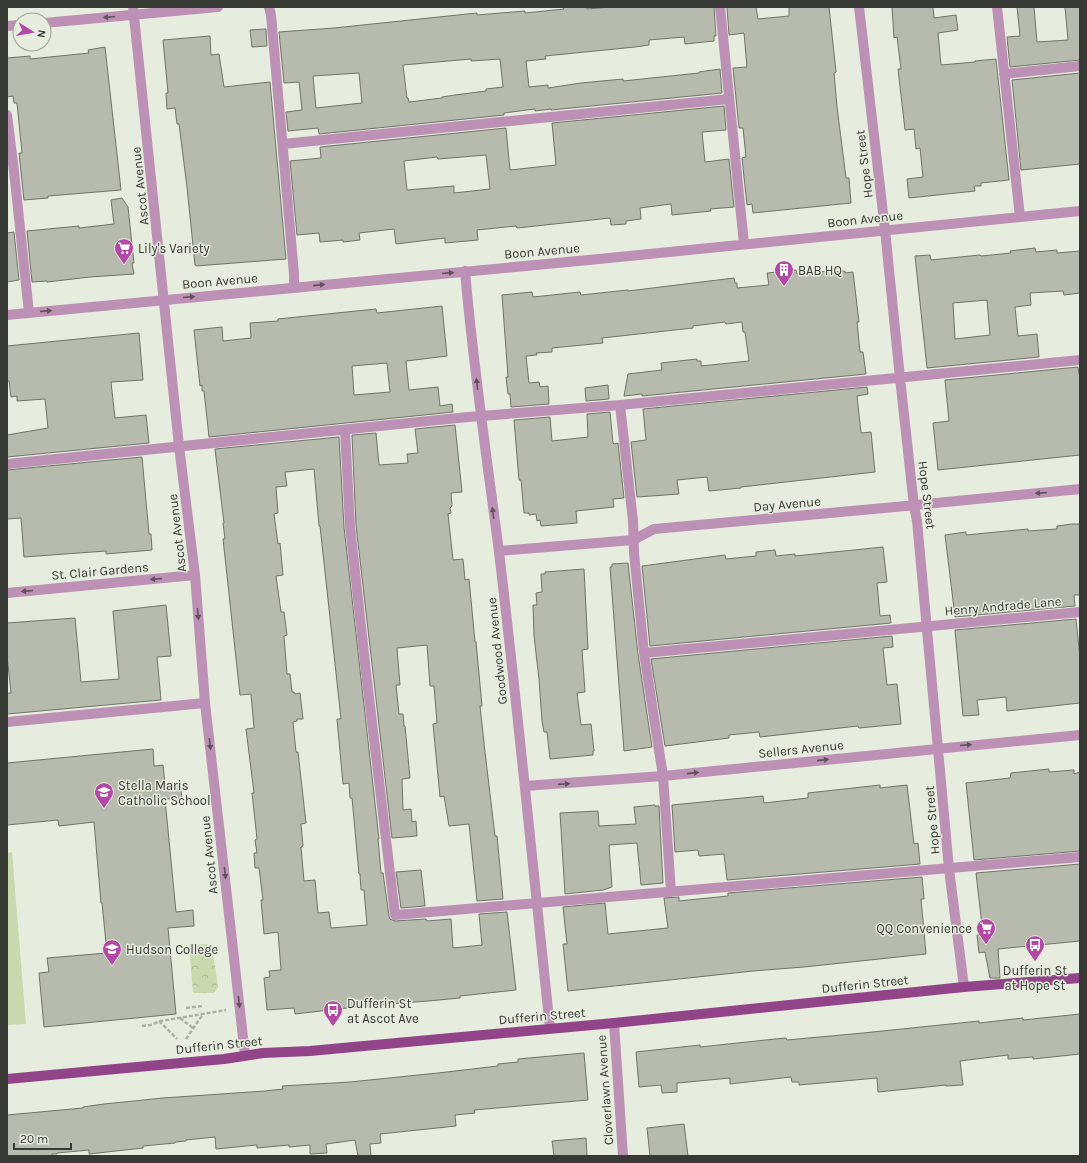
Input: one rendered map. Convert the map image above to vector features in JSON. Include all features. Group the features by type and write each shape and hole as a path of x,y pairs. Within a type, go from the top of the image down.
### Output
{"main road":[{"name":"Dufferin Street","path":"7,1079 224,1059 263,1053 310,1051 614,1023 964,987 1080,978"}],"street":[{"path":"52,22 134,11 218,7"},
{"path":"269,7 283,144 294,287"},
{"path":"720,7 744,244"},
{"name":"Hope Street","path":"859,7 885,230 914,506 917,521 928,627 949,869 964,987"},
{"path":"997,7 1020,217"},
{"name":"Ascot Avenue","path":"134,11 179,446 195,575 205,703 244,1055"},
{"path":"1004,74 1080,66"},
{"path":"283,144 729,99"},
{"path":"7,115 11,171 29,312"},
{"name":"Boon Avenue","path":"7,315 1080,211"},
{"name":"Goodwood Avenue","path":"465,271 525,786 550,1028"},
{"path":"7,464 481,416 620,405 1080,360"},
{"path":"620,405 633,521 633,540 644,653 663,776 671,892"},
{"path":"345,430 350,526 395,915 1080,857"},
{"name":"Day Avenue","path":"498,551 633,540 654,529 914,506 1080,489"},
{"name":"St. Clair Gardens","path":"7,593 195,575"},
{"name":"Henry Andrade Lane","path":"644,653 1080,612"},
{"path":"7,722 205,703"},
{"name":"Sellers Avenue","path":"525,786 663,776 1080,735"},
{"name":"Cloverlawn Avenue","path":"614,1023 623,1156"}],"path":[{"path":"186,1008 203,1006"},
{"path":"142,1026 150,1025 159,1021 228,1010"},
{"path":"186,1039 204,1014"},
{"path":"180,1018 193,1028"},
{"path":"159,1021 177,1039"}],"green space":[{"path":"12,852 26,1024 7,1025 7,853"},
{"path":"207,944 213,952 218,987 214,993 193,993 189,945"}],"building":[{"path":"563,7 587,7 587,9 611,7 714,7 716,36 714,36 714,41 685,44 684,37 649,40 649,45 545,56 546,59 526,61 529,87 548,85 548,88 623,79 623,81 699,73 720,69 722,93 551,110 535,111 535,109 504,113 504,115 319,134 318,128 288,131 286,112 302,110 299,82 284,83 279,32 334,28 477,13 477,15 525,11 525,13 564,9","holes":["471,59 471,61 500,59 503,87 486,89 486,91 409,102 407,98 403,65","359,73 362,103 316,108 313,76"]},
{"path":"727,7 756,7 758,19 789,16 789,7 829,7 836,72 834,73 837,107 846,178 849,178 851,203 753,213 752,204 747,205 742,158 746,157 743,128 739,128 733,68 747,67 744,33 729,35"},
{"path":"892,7 933,7 934,18 956,15 958,30 938,33 941,65 996,59 1009,180 981,183 981,186 974,186 975,191 909,198 907,179 923,177 920,148 916,149 914,129 905,130 898,69 901,69 897,37 894,38"},
{"path":"1017,7 1034,7 1037,42 1068,40 1065,7 1080,7 1080,60 1010,67 1007,37 1020,36"},
{"path":"266,29 267,46 252,47 250,30"},
{"path":"210,36 211,55 219,54 224,87 270,82 286,259 195,265 179,124 177,124 175,108 167,109 166,93 168,93 163,40"},
{"path":"105,47 121,190 48,196 48,198 24,200 19,153 22,153 17,103 14,103 13,96 7,97 7,58 30,56 30,59 89,53 88,50"},
{"path":"1080,73 1080,164 1021,170 1012,80"},
{"path":"724,106 726,130 702,132 705,162 729,159 734,207 672,215 671,204 640,208 641,219 626,221 626,224 611,225 610,218 517,228 516,226 477,230 478,240 445,243 445,238 396,244 394,229 359,233 360,240 343,242 343,240 320,242 319,233 297,235 290,161 321,158 320,147 506,128 510,170 556,165 552,123","holes":["486,155 490,189 454,193 454,186 407,190 404,161 437,157 438,159"]},
{"path":"122,198 128,207 134,274 32,282 27,231 114,224 111,200"},
{"path":"14,232 19,280 7,282 7,233"},
{"path":"1035,248 1036,252 1057,250 1057,253 1080,251 1080,293 1064,295 1063,291 1030,293 1031,305 1015,307 1018,336 1037,334 1039,357 927,368 915,256 930,255 931,260 1011,253 1010,251","holes":["987,300 990,335 955,339 953,303"]},
{"path":"796,270 797,274 829,271 845,271 845,273 853,272 859,322 857,322 860,352 863,352 866,374 642,396 642,394 624,396 628,374 662,370 661,363 697,359 697,361 701,361 701,366 749,361 742,322 726,324 725,322 693,326 693,328 602,338 603,343 552,348 552,352 536,353 537,355 526,356 529,383 539,382 540,387 548,386 549,404 511,407 506,377 508,377 502,295 532,292 533,297 580,292 581,295 628,291 734,278 735,283 737,283 737,288 769,285 767,273"},
{"path":"442,306 447,356 406,361 409,390 438,387 440,406 452,404 453,412 209,437 204,391 202,391 202,385 200,386 194,330 222,327 223,341 251,338 250,323 376,309 377,313","holes":["387,363 390,392 354,395 352,366"]},
{"path":"139,333 143,380 111,382 115,418 146,415 149,443 7,457 7,435 48,428 45,399 17,401 17,396 11,397 9,381 7,381 7,346"},
{"path":"1078,367 1080,380 1080,455 938,470 933,423 949,421 945,380"},
{"path":"608,385 609,399 586,401 585,388"},
{"path":"867,387 868,394 857,396 861,433 871,432 875,472 709,491 707,477 677,480 679,494 637,497 631,442 646,440 643,409"},
{"path":"610,412 613,443 618,443 624,498 613,499 614,507 576,511 577,523 541,526 540,520 537,521 536,514 529,515 529,513 524,513 521,480 519,480 514,420 550,417 552,441 588,437 587,414"},
{"path":"455,425 462,492 451,493 451,513 448,514 453,560 463,559 465,580 469,579 482,706 480,706 495,836 497,836 503,899 477,901 469,824 449,826 444,796 440,797 433,724 437,723 434,686 430,686 427,645 397,648 400,685 396,685 399,714 403,714 405,726 410,778 402,779 403,810 411,809 412,822 416,821 417,836 392,838 356,525 352,435 376,433 379,465 408,463 407,454 418,453 415,429"},
{"path":"339,437 344,527 379,839 381,873 383,873 389,916 390,919 395,921 451,919 453,948 482,945 479,914 507,912 516,990 460,996 460,998 364,1006 295,1014 294,1008 267,1010 264,978 270,977 269,971 281,970 278,932 264,934 261,900 263,900 259,868 255,868 254,853 257,853 255,840 257,839 252,793 254,793 246,729 254,728 251,694 240,695 223,539 225,539 224,523 215,449","holes":["314,469 341,719 337,719 343,784 349,783 350,798 352,798 359,874 361,890 364,890 367,925 331,928 329,912 318,913 315,880 304,881 301,847 303,846 301,824 306,823 293,722 297,721 297,719 303,719 300,693 295,694 292,692 290,674 287,674 284,636 287,635 284,612 281,612 276,576 283,575 280,543 278,544 274,514 278,513 276,487 287,486 285,472"]},
{"path":"142,457 149,534 151,534 152,550 106,554 106,551 24,557 21,518 7,519 7,470"},
{"path":"1080,524 1080,595 1074,595 1075,606 955,617 945,535 966,532 966,535 1028,529 1028,531 1057,529 1057,526"},
{"path":"883,547 887,582 877,583 880,616 890,615 891,623 650,646 642,566 725,555 726,559 756,556 756,552 775,550 776,556 795,554 795,556"},
{"path":"628,563 638,654 652,747 624,751 610,567 612,567 612,564"},
{"path":"584,569 588,649 582,650 585,692 577,693 581,725 591,724 594,751 593,755 550,759 547,732 544,732 542,721 534,636 533,605 537,605 536,593 542,592 541,574 545,574 545,572"},
{"path":"166,605 171,656 157,657 161,700 7,714 7,693 11,693 7,656 7,623 75,618 81,682 119,679 113,611"},
{"path":"1076,619 1080,658 1080,703 1007,711 1006,697 977,700 979,715 963,716 955,630"},
{"path":"892,636 893,647 883,648 887,685 897,684 901,724 859,728 858,726 760,737 759,732 729,735 729,738 665,746 651,659"},
{"path":"153,749 154,766 163,765 165,784 180,782 182,798 165,799 176,912 193,910 194,926 168,928 176,1014 44,1027 39,973 49,972 47,958 107,953 94,822 59,826 58,820 7,825 7,763"},
{"path":"1049,769 1049,772 1074,770 1074,774 1080,772 1080,851 974,860 966,783 1010,778 1011,773"},
{"path":"880,785 880,788 907,785 914,844 918,843 920,864 727,880 724,854 699,856 698,850 675,852 672,805 763,796 764,803 808,798 808,793"},
{"path":"659,806 663,883 641,885 637,843 609,845 612,887 603,890 565,894 560,813 598,811 599,826 636,824 634,807"},
{"path":"1080,864 1080,941 998,949 1000,978 990,978 985,952 979,953 977,935 983,934 976,873"},
{"path":"421,870 425,906 401,908 396,872"},
{"path":"922,877 924,899 921,899 926,954 568,991 563,944 567,944 563,907 605,903 608,934 668,928 664,898 679,897 679,901 728,896 728,893"},
{"path":"1080,1014 1080,1054 1033,1059 1033,1057 1008,1059 1008,1055 960,1061 963,1085 946,1085 878,1092 877,1078 799,1085 799,1082 792,1082 791,1077 730,1084 730,1078 677,1083 677,1092 662,1093 661,1085 639,1087 636,1052 786,1038 787,1040 979,1021 979,1023 1023,1018 1023,1020"},
{"path":"584,1053 588,1100 474,1110 475,1113 455,1115 456,1126 380,1134 381,1143 370,1144 371,1156 358,1156 355,1140 326,1144 327,1153 310,1154 310,1145 257,1148 257,1145 216,1149 215,1137 143,1146 143,1148 89,1154 89,1150 57,1153 52,1154 52,1156 7,1156 7,1115 83,1108 104,1104 163,1098 265,1091 283,1089 282,1086 350,1082 438,1073 498,1066 498,1064 518,1062 518,1059"},
{"path":"684,1124 688,1156 650,1156 647,1128"},
{"path":"586,1138 587,1156 554,1156 552,1141"}],"place":[{"name":"Lily's Variety","path":"124,265"},
{"name":"BAB HQ","path":"784,287"},
{"name":"Stella Maris Catholic School","path":"104,809"},
{"name":"QQ Convenience","path":"986,945"},
{"name":"Dufferin St at Hope St","path":"1035,962"},
{"name":"Hudson College","path":"112,966"},
{"name":"Dufferin St at Ascot Ave","path":"333,1027"}]}
